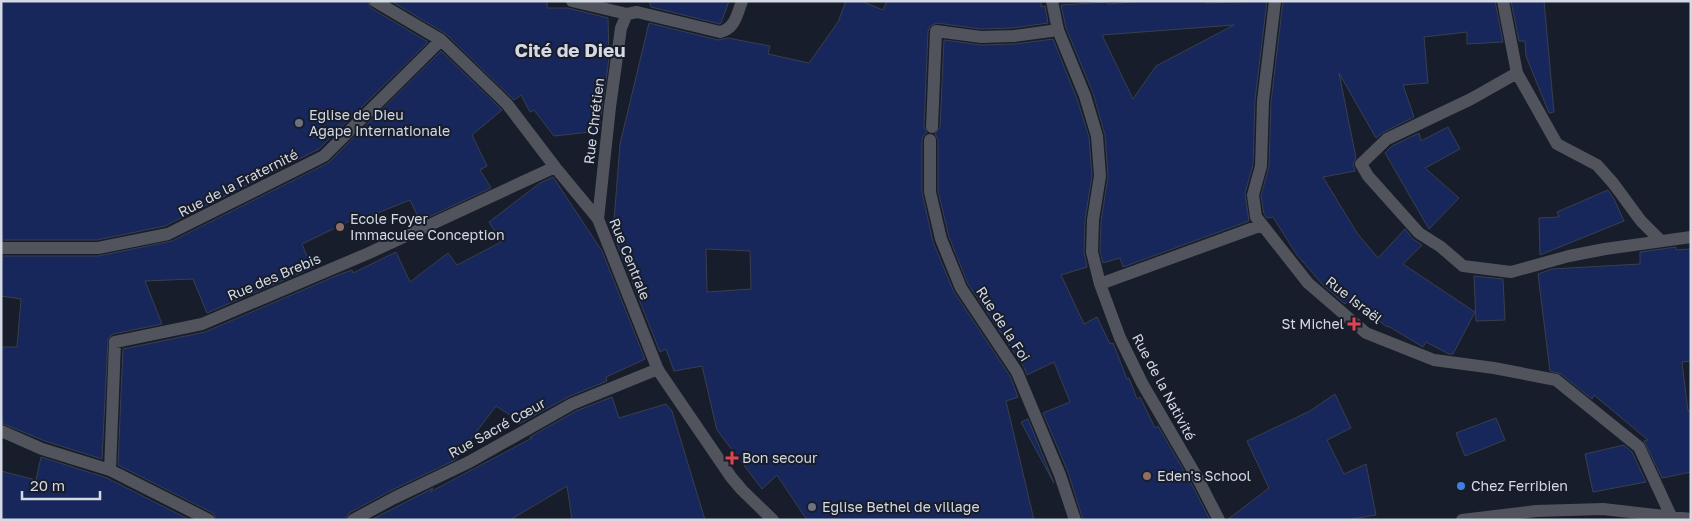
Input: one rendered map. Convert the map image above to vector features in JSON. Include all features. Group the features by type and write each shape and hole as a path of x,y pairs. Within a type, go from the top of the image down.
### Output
{"street":[{"name":"Rue Centrale","path":"375,1 441,40 507,104 554,167 598,219 658,369 731,477 773,520"},
{"path":"572,1 627,14 637,12 720,32 728,30 732,26 742,1"},
{"name":"Rue de la Nativité","path":"1052,1 1058,30 1085,96 1097,136 1100,176 1093,220 1092,252 1100,284 1120,338 1142,383 1198,479 1219,520"},
{"name":"Rue Israël","path":"1275,1 1263,101 1261,166 1253,195 1256,217 1262,225 1308,283 1366,333 1434,360 1494,368 1556,380 1639,447 1671,516"},
{"path":"1503,1 1517,73 1557,144 1597,165 1641,221 1662,241"},
{"name":"Rue Chrétien","path":"598,219 621,28 627,14"},
{"path":"932,127 936,31 981,37 1014,36 1058,30"},
{"name":"Rue de la Fraternité","path":"1,248 98,248 168,234 324,156 441,40"},
{"path":"1517,73 1471,99 1387,139 1361,164 1368,176 1419,233 1441,247 1463,266 1511,272 1569,256 1691,237"},
{"name":"Rue de la Foi","path":"930,140 930,192 941,239 961,288 1017,372 1060,475 1075,520"},
{"name":"Rue des Brebis","path":"110,470 115,342 202,324 369,254 554,167"},
{"path":"1100,284 1262,225"},
{"name":"Rue Sacré Cœur","path":"353,520 469,462 572,404 658,369"},
{"path":"1,431 42,449 110,470 208,520"},
{"path":"1462,520 1536,511 1603,509 1691,519"}],"building":[{"path":"1,1 367,1 371,8 428,42 319,149 165,226 97,240 1,240"},
{"path":"391,1 547,1 547,8 568,8 608,18 609,58 599,131 554,136 534,110 530,112 521,95 514,100 446,34"},
{"path":"649,1 729,1 720,24 651,7"},
{"path":"846,1 861,1 883,10 887,1 1041,1 1041,7 1045,6 1048,23 1013,28 981,29 937,23 930,26 928,31 924,127 927,133 923,136 922,140 922,192 933,242 954,292 1010,376 1018,397 1006,401 1034,520 807,520 777,475 762,489 717,430 702,366 674,371 666,349 660,352 613,234 620,144 649,23 718,40 728,38 770,46 768,54 809,63 838,22","holes":["706,249 750,251 751,289 707,292"]},
{"path":"1143,1 1206,1 1206,3 1267,1 1255,100 1253,165 1245,193 1249,221 1123,267 1120,258 1103,263 1100,251 1101,221 1108,177 1105,135 1093,93 1066,28 1061,5 1108,2 1108,4","holes":["1234,25 1156,66 1133,99 1102,35"]},
{"path":"1283,1 1495,1 1503,42 1467,44 1467,32 1424,37 1428,83 1403,85 1414,117 1376,138 1339,73 1356,158 1353,164 1355,171 1323,177 1357,233 1378,258 1405,229 1413,239 1422,245 1403,264 1475,312 1453,354 1449,354 1426,342 1423,347 1387,327 1351,299 1345,304 1323,285 1297,255 1273,217 1267,218 1264,214 1261,196 1269,166 1271,102"},
{"path":"1511,1 1544,1 1554,112 1549,113 1526,56 1525,41 1519,41"},
{"path":"1053,39 1077,99 1089,137 1092,176 1085,220 1084,252 1087,267 1061,275 1084,324 1097,317 1110,344 1113,343 1137,399 1140,397 1155,428 1158,426 1210,520 1083,520 1068,472 1043,413 1070,402 1054,362 1027,375 1024,367 968,284 949,237 938,191 938,140 935,134 940,127 944,40 981,45 1015,44"},
{"path":"441,51 502,110 472,135 487,166 480,170 491,188 420,221 410,200 360,220 358,217 302,244 312,268 207,313 193,279 145,281 162,324 113,334 108,339 102,459 45,441 1,423 1,347 17,347 21,299 1,296 1,256 98,256 172,241 328,163"},
{"path":"1448,127 1460,149 1425,168 1459,198 1429,229 1385,153 1392,146 1419,133 1421,141"},
{"path":"553,177 602,251 645,359 606,377 607,381 568,397 519,424 513,417 496,406 455,460 349,513 345,520 217,520 213,513 118,465 123,349 205,332 338,275 352,270 353,273 396,252 410,282 448,253 457,265 501,242 489,222 540,183"},
{"path":"1608,190 1624,221 1540,255 1539,218 1559,217 1557,212"},
{"path":"1676,247 1676,250 1691,249 1691,361 1682,362 1688,411 1691,410 1691,472 1662,478 1644,441 1648,440 1594,395 1592,399 1561,374 1550,371 1538,274 1552,269 1640,264 1640,252"},
{"path":"1474,276 1503,279 1505,320 1476,321"},
{"path":"1335,394 1351,428 1327,440 1344,474 1366,464 1376,515 1345,520 1227,520 1269,488 1247,441 1310,411"},
{"path":"612,397 619,418 666,404 672,411 705,520 572,520 567,486 510,520 371,520 433,488 430,492 532,438 530,437 576,411"},
{"path":"1496,418 1505,440 1465,456 1456,433"},
{"path":"1028,419 1052,478 1054,483 1021,422"},
{"path":"1624,445 1632,452 1646,482 1593,492 1585,454"},
{"path":"41,457 107,478 190,520 1,520 1,471 36,480"}],"place":[{"name":"Eglise de Dieu Agape Internationale","path":"299,123"},
{"name":"Ecole Foyer Immaculee Conception","path":"340,227"},
{"name":"St Michel","path":"1354,324"},
{"name":"Bon secour","path":"732,458"},
{"name":"Eden's School","path":"1147,476"},
{"name":"Chez Ferribien","path":"1461,486"},
{"name":"Eglise Bethel de village","path":"812,507"}],"district":[{"name":"Cité de Dieu","path":"570,50"}]}
